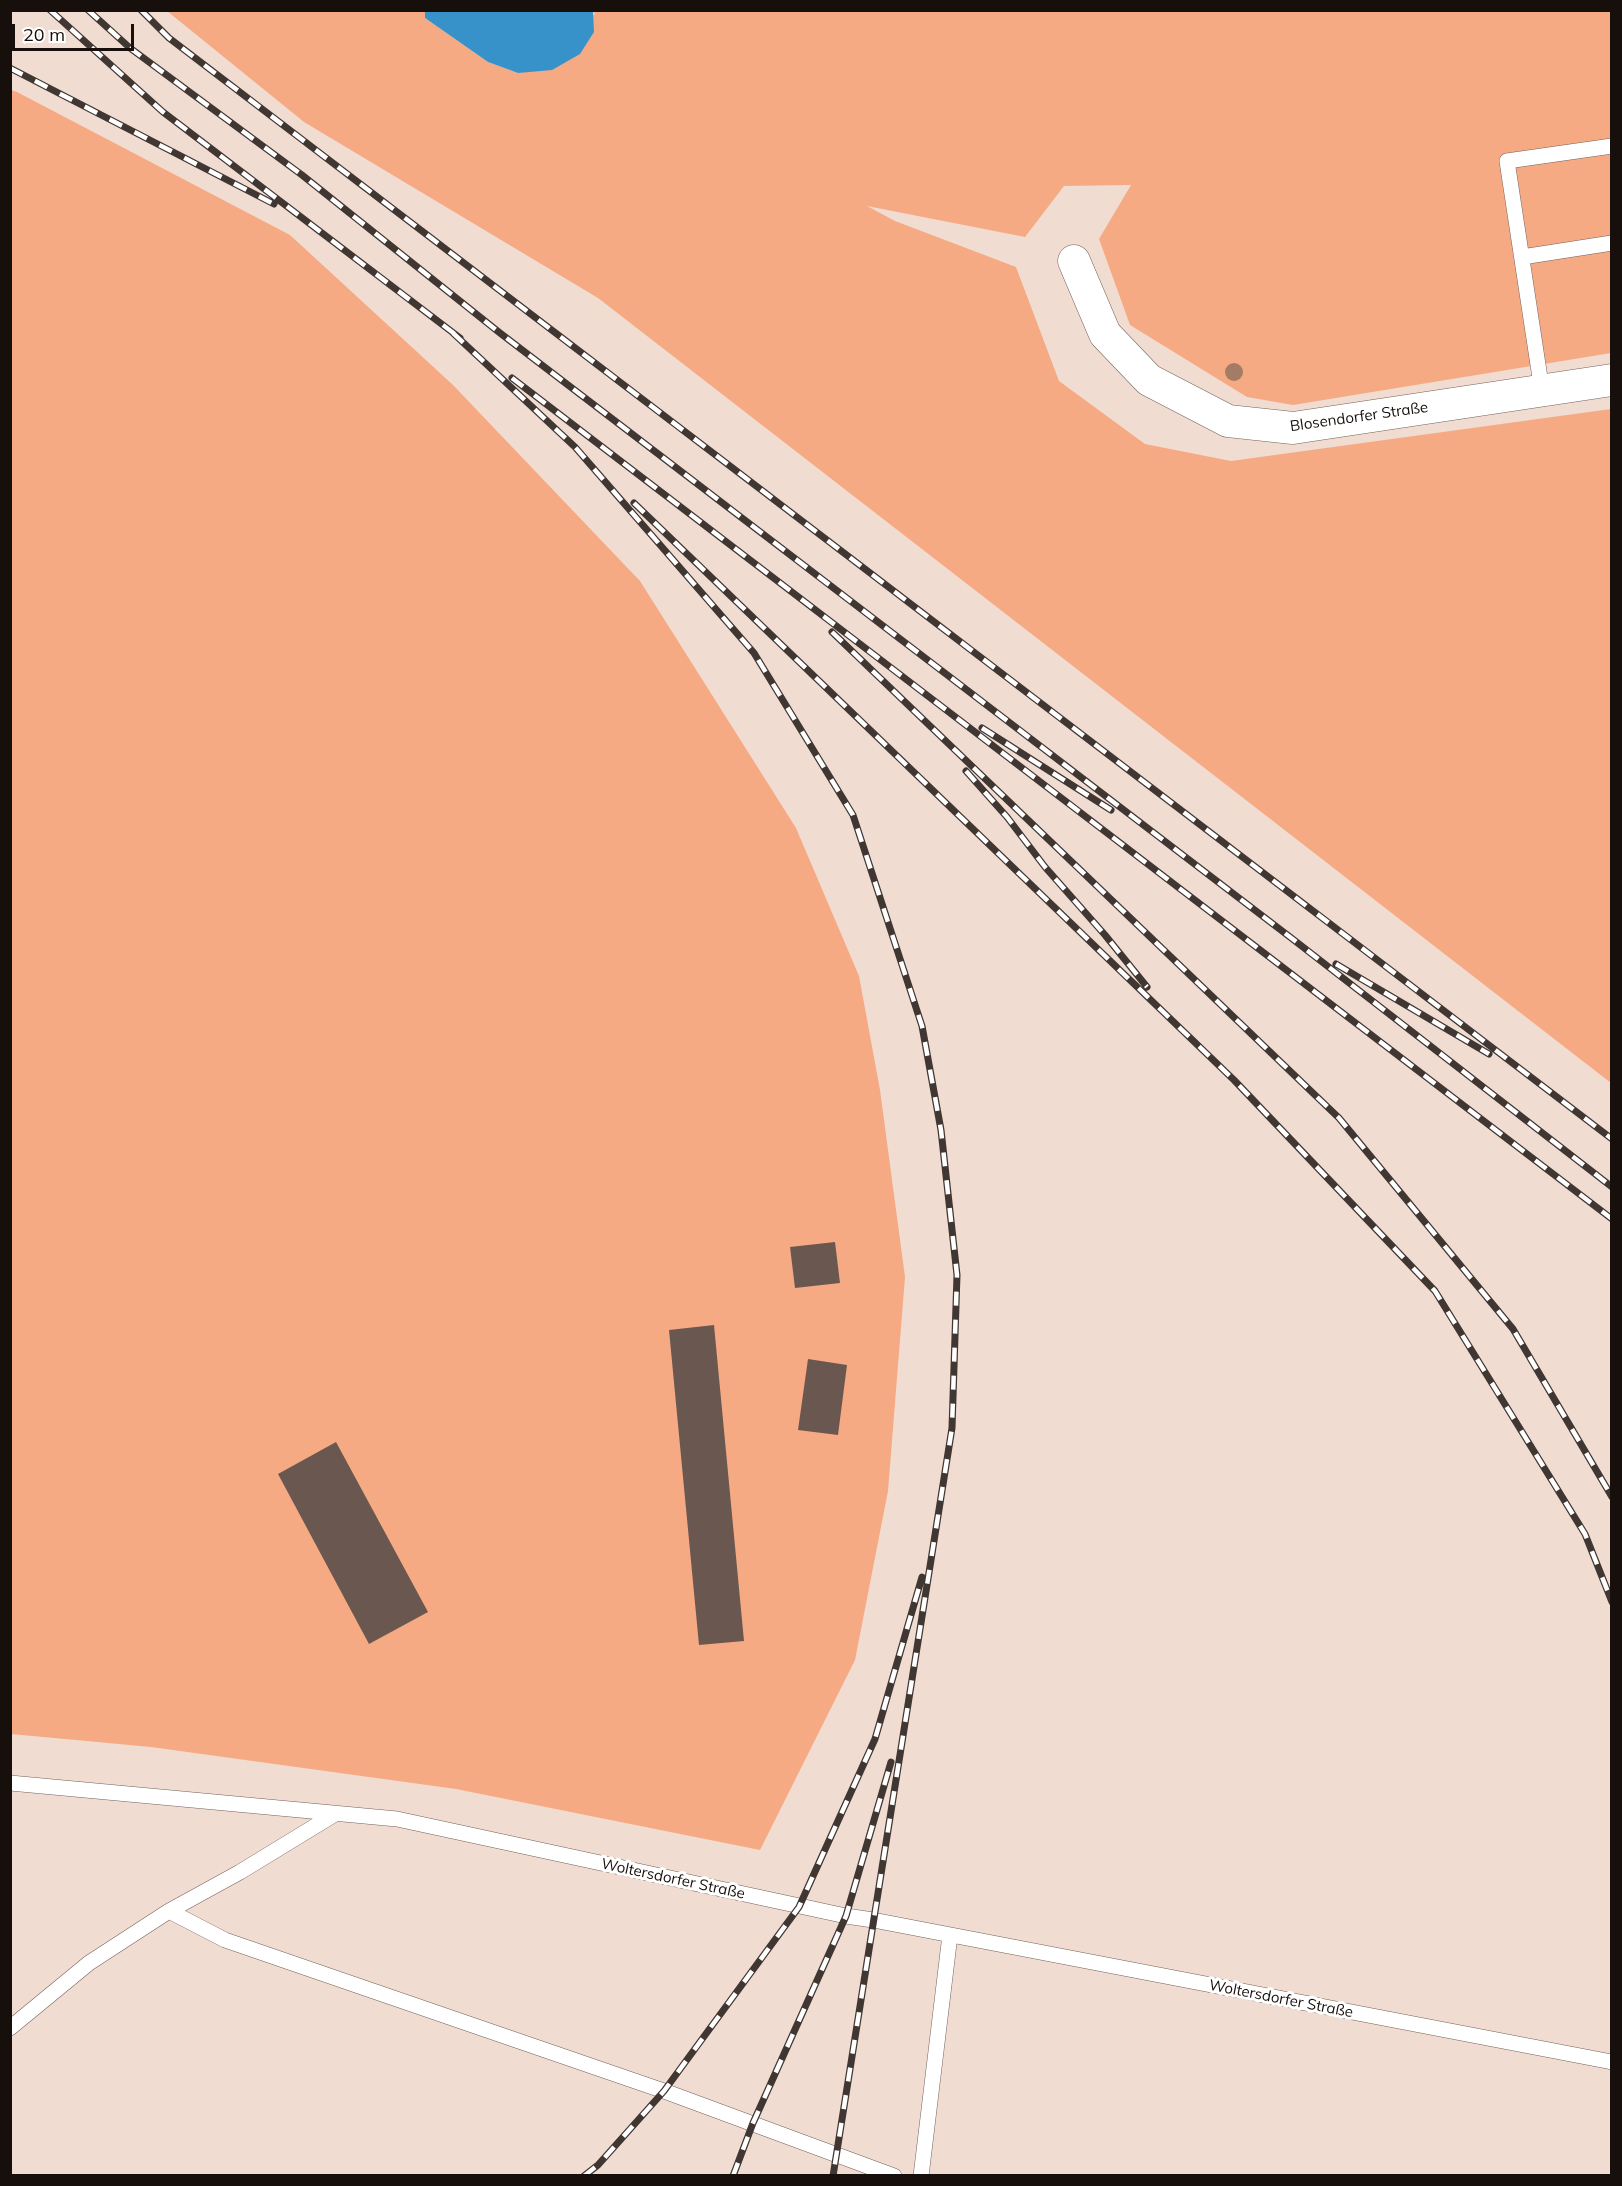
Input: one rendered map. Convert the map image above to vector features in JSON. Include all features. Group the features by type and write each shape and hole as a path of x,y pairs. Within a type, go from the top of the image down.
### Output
{"street":[{"name":"Blosendorfer Straße","path":"1074,261 1105,334 1149,380 1228,421 1293,428 1611,380"}],"lane":[{"path":"1542,391 1508,161 1611,146"},
{"path":"1522,257 1611,243"},
{"name":"Woltersdorfer Straße","path":"10,1783 397,1819 799,1907 1611,2062"},
{"path":"10,2028 89,1963 169,1911 240,1872 335,1814"},
{"path":"169,1911 225,1940 664,2091 894,2175"},
{"path":"921,2175 950,1935"}],"shaded area":[{"path":"167,11 425,11 425,18 488,62 518,73 595,14 593,11 1611,11 1611,353 1293,405 1247,397 1130,325 1099,239 1131,185 1064,186 1025,237 867,206 895,221 1016,267 1059,381 1145,444 1231,461 1611,409 1611,1083 598,298 304,122"},
{"path":"11,90 290,235 453,385 640,581 796,828 859,976 880,1090 905,1277 888,1491 855,1660 760,1850 456,1789 151,1747 11,1734"}],"water":[{"path":"425,10 593,11 594,32 580,54 552,70 518,73 488,62 425,18"}],"building":[{"path":"835,1242 840,1283 795,1288 790,1247"},
{"path":"714,1325 744,1641 699,1645 669,1330"},
{"path":"808,1359 847,1365 838,1435 798,1430"},
{"path":"336,1442 428,1612 369,1644 278,1474"}],"railway":[{"path":"50,10 163,112 460,338"},
{"path":"88,10 130,48 302,175 500,333 1290,937 1612,1187"},
{"path":"141,10 169,38 1612,1139"},
{"path":"10,68 274,204"},
{"path":"453,333 575,447 754,653 853,815 922,1026 941,1130 957,1275 952,1428 833,2176"},
{"path":"512,378 1612,1219"},
{"path":"634,503 1234,1080 1435,1291 1585,1534 1612,1602"},
{"path":"832,632 1339,1118 1513,1329 1612,1497"},
{"path":"982,728 1111,810"},
{"path":"966,771 1007,817 1045,867 1147,987"},
{"path":"1336,964 1489,1054"},
{"path":"584,2176 598,2165 664,2091 799,1907 875,1739 922,1577"},
{"path":"733,2176 753,2123 846,1916 891,1762"}]}
